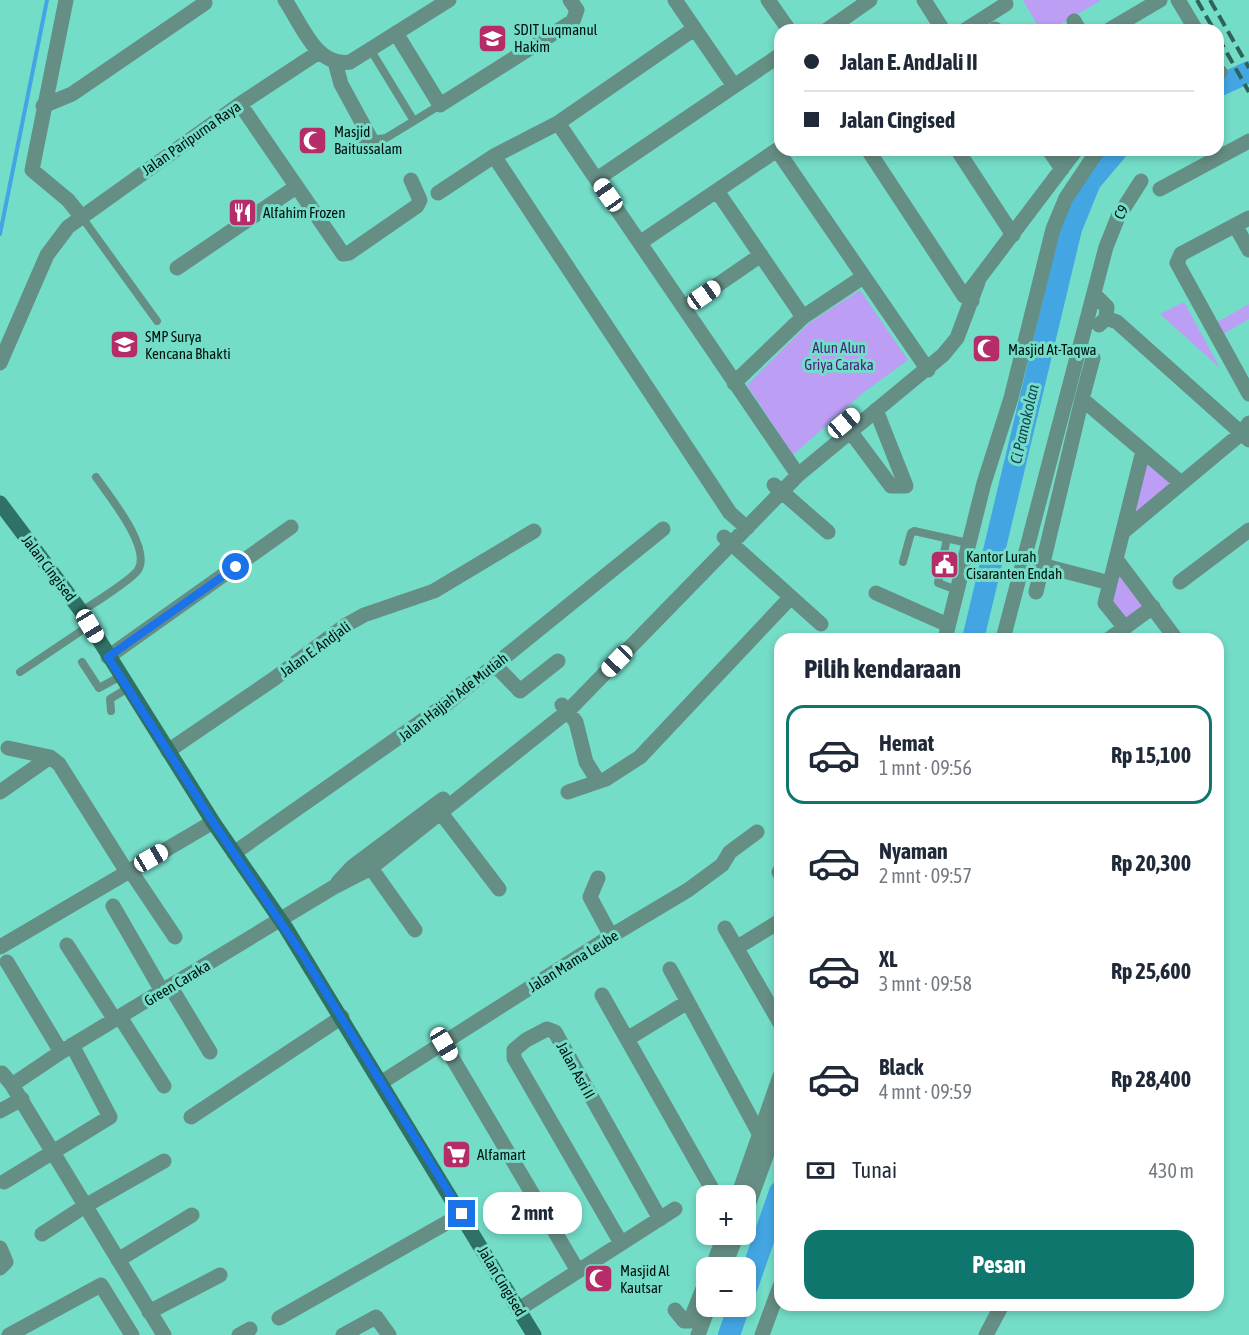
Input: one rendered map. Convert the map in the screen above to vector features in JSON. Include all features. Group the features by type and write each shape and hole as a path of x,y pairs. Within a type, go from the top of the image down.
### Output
{"main road":[{"name":"Jalan Cingised","path":"0,503 81,611 213,822 280,920 462,1214 524,1306 534,1335"}],"street":[{"path":"66,0 32,170 68,200 81,216"},
{"path":"288,1 319,52 335,62 350,62 449,0"},
{"path":"396,33 440,105 573,21 577,10 570,0"},
{"path":"675,0 734,86"},
{"path":"768,0 785,24"},
{"path":"836,24 870,0"},
{"path":"924,0 940,24"},
{"path":"1119,24 1161,0"},
{"path":"1178,0 1192,24"},
{"path":"44,106 72,94 206,3"},
{"path":"994,24 1006,4"},
{"path":"438,193 494,156 558,123 694,29"},
{"name":"Jalan Paripurna Raya","path":"0,363 47,255 60,235 81,216 240,104 319,52"},
{"path":"597,179 774,59"},
{"path":"335,62 341,84 365,142"},
{"path":"240,104 339,251 345,254 417,206 420,200 411,180"},
{"path":"558,123 641,242 795,472"},
{"path":"1224,155 1249,141"},
{"path":"641,242 774,152"},
{"path":"494,156 730,513 743,525"},
{"path":"781,156 925,366"},
{"path":"872,156 968,299"},
{"path":"961,156 1013,235"},
{"path":"1053,156 1062,169"},
{"path":"795,472 876,410 925,366 949,332 978,282 1071,156"},
{"path":"876,593 947,632 969,543 1011,398 1053,229 1066,198 1094,156"},
{"path":"1161,189 1222,156"},
{"name":"C9","path":"1005,633 1087,327 1106,247 1118,218 1141,181"},
{"path":"177,268 296,188"},
{"path":"717,191 803,317"},
{"path":"1249,250 1242,221 1181,254 1177,263 1249,394"},
{"path":"684,308 761,255"},
{"path":"734,383 803,317 863,277"},
{"path":"1095,295 1107,307 1112,320 1247,432 1123,532"},
{"path":"1087,327 1098,326 1112,320"},
{"path":"1036,592 1093,358"},
{"path":"364,865 564,708 778,488 870,400 925,366"},
{"path":"1082,399 1181,483"},
{"path":"850,431 891,486 906,486 876,410"},
{"path":"1125,628 1105,603 1143,451"},
{"path":"778,488 828,532"},
{"path":"108,657 291,527"},
{"name":"Jalan Hajjah Ade Mutiah","path":"234,853 387,747 495,665 663,529"},
{"path":"1180,582 1249,530"},
{"name":"Jalan E. Andjali","path":"168,752 346,625 364,615 434,591 480,566 534,531"},
{"path":"728,540 821,624"},
{"path":"1116,559 1172,633"},
{"path":"1041,565 1110,583"},
{"path":"568,792 598,782 623,770 640,757 790,598"},
{"path":"1118,633 1152,607"},
{"path":"495,665 520,691 558,662"},
{"path":"564,708 576,722 586,762 598,782"},
{"path":"8,748 50,757 59,764 175,937"},
{"path":"0,792 50,757"},
{"path":"364,865 441,813 466,787"},
{"path":"441,813 499,889"},
{"path":"0,947 213,822"},
{"name":"Jalan Mama Leube","path":"382,1083 698,883 722,865 730,852 758,832"},
{"path":"364,865 415,930"},
{"name":"Green Caraka","path":"3,1076 67,1048 280,920 364,865"},
{"path":"598,878 590,897 611,936"},
{"path":"113,906 210,1052"},
{"path":"738,947 774,925"},
{"path":"726,928 774,1012"},
{"path":"68,945 164,1086"},
{"path":"4,1182 111,1115 7,962"},
{"path":"670,969 686,1003 760,1135"},
{"path":"602,996 710,1185"},
{"path":"627,1040 686,1003"},
{"path":"190,1117 342,1017"},
{"name":"Jalan Asri II","path":"621,1244 514,1058 514,1050 526,1040 547,1029 555,1032 660,1219"},
{"path":"444,1044 578,1271"},
{"path":"3,1076 22,1099 164,1335"},
{"path":"742,1185 774,1094"},
{"path":"0,1111 22,1099"},
{"path":"756,1185 774,1134"},
{"path":"42,1234 85,1206 165,1161"},
{"path":"524,1306 675,1209"},
{"path":"279,1318 462,1214"},
{"path":"118,1260 192,1215"},
{"path":"0,1248 6,1262 0,1268"},
{"path":"149,1312 220,1275"},
{"path":"9,1335 101,1285 109,1293 132,1335"},
{"path":"762,1335 774,1302"},
{"path":"675,1310 684,1322 690,1321 696,1306"},
{"path":"986,1335 999,1311"},
{"path":"343,1335 376,1317 389,1335"},
{"path":"698,1335 705,1317"}],"lane":[{"path":"370,49 414,121"},
{"path":"365,142 386,138 440,105"},
{"path":"81,216 157,321"},
{"path":"81,611 137,571 142,559 134,533 96,477"},
{"path":"903,562 912,531 969,543"},
{"path":"947,538 938,583 957,590"},
{"path":"20,672 90,626"},
{"path":"82,662 99,688 124,682"},
{"path":"111,711 110,699 124,682"}],"green space":[{"path":"1023,0 1100,0 1060,24 1037,24"},
{"name":"Alun Alun Griya Caraka","path":"860,290 908,360 864,392 793,455 747,385 809,323"},
{"path":"1184,302 1220,368 1160,314"},
{"path":"1249,304 1249,319 1221,335 1214,324"},
{"path":"1144,454 1178,483 1126,527"},
{"path":"1116,563 1150,607 1125,626 1107,603"}],"waterway":[{"path":"0,234 47,0"},
{"name":"Ci Pamokolan","path":"1224,83 1249,72"},
{"name":"Ci Pamokolan","path":"974,633 1071,229 1090,182 1112,156"},
{"name":"Ci Pamokolan","path":"756,1260 774,1209"},
{"name":"Ci Pamokolan","path":"729,1335 735,1317"}],"railway":[{"path":"1197,0 1211,24"},
{"path":"1210,0 1224,24"},
{"path":"1224,24 1249,68"},
{"path":"1224,48 1249,92"}],"place":[{"name":"SDIT Luqmanul Hakim","path":"493,38"},
{"name":"Masjid Baitussalam","path":"313,140"},
{"name":"Alfahim Frozen","path":"242,212"},
{"name":"SMP Surya Kencana Bhakti","path":"124,345"},
{"name":"Masjid At-Taqwa","path":"987,349"},
{"name":"Kantor Lurah Cisaranten Endah","path":"945,565"},
{"name":"Alfamart","path":"456,1154"},
{"name":"Masjid Al Kautsar","path":"599,1279"}],"route":[{"path":"236,567 108,657 213,822 304,957 462,1214"}]}
